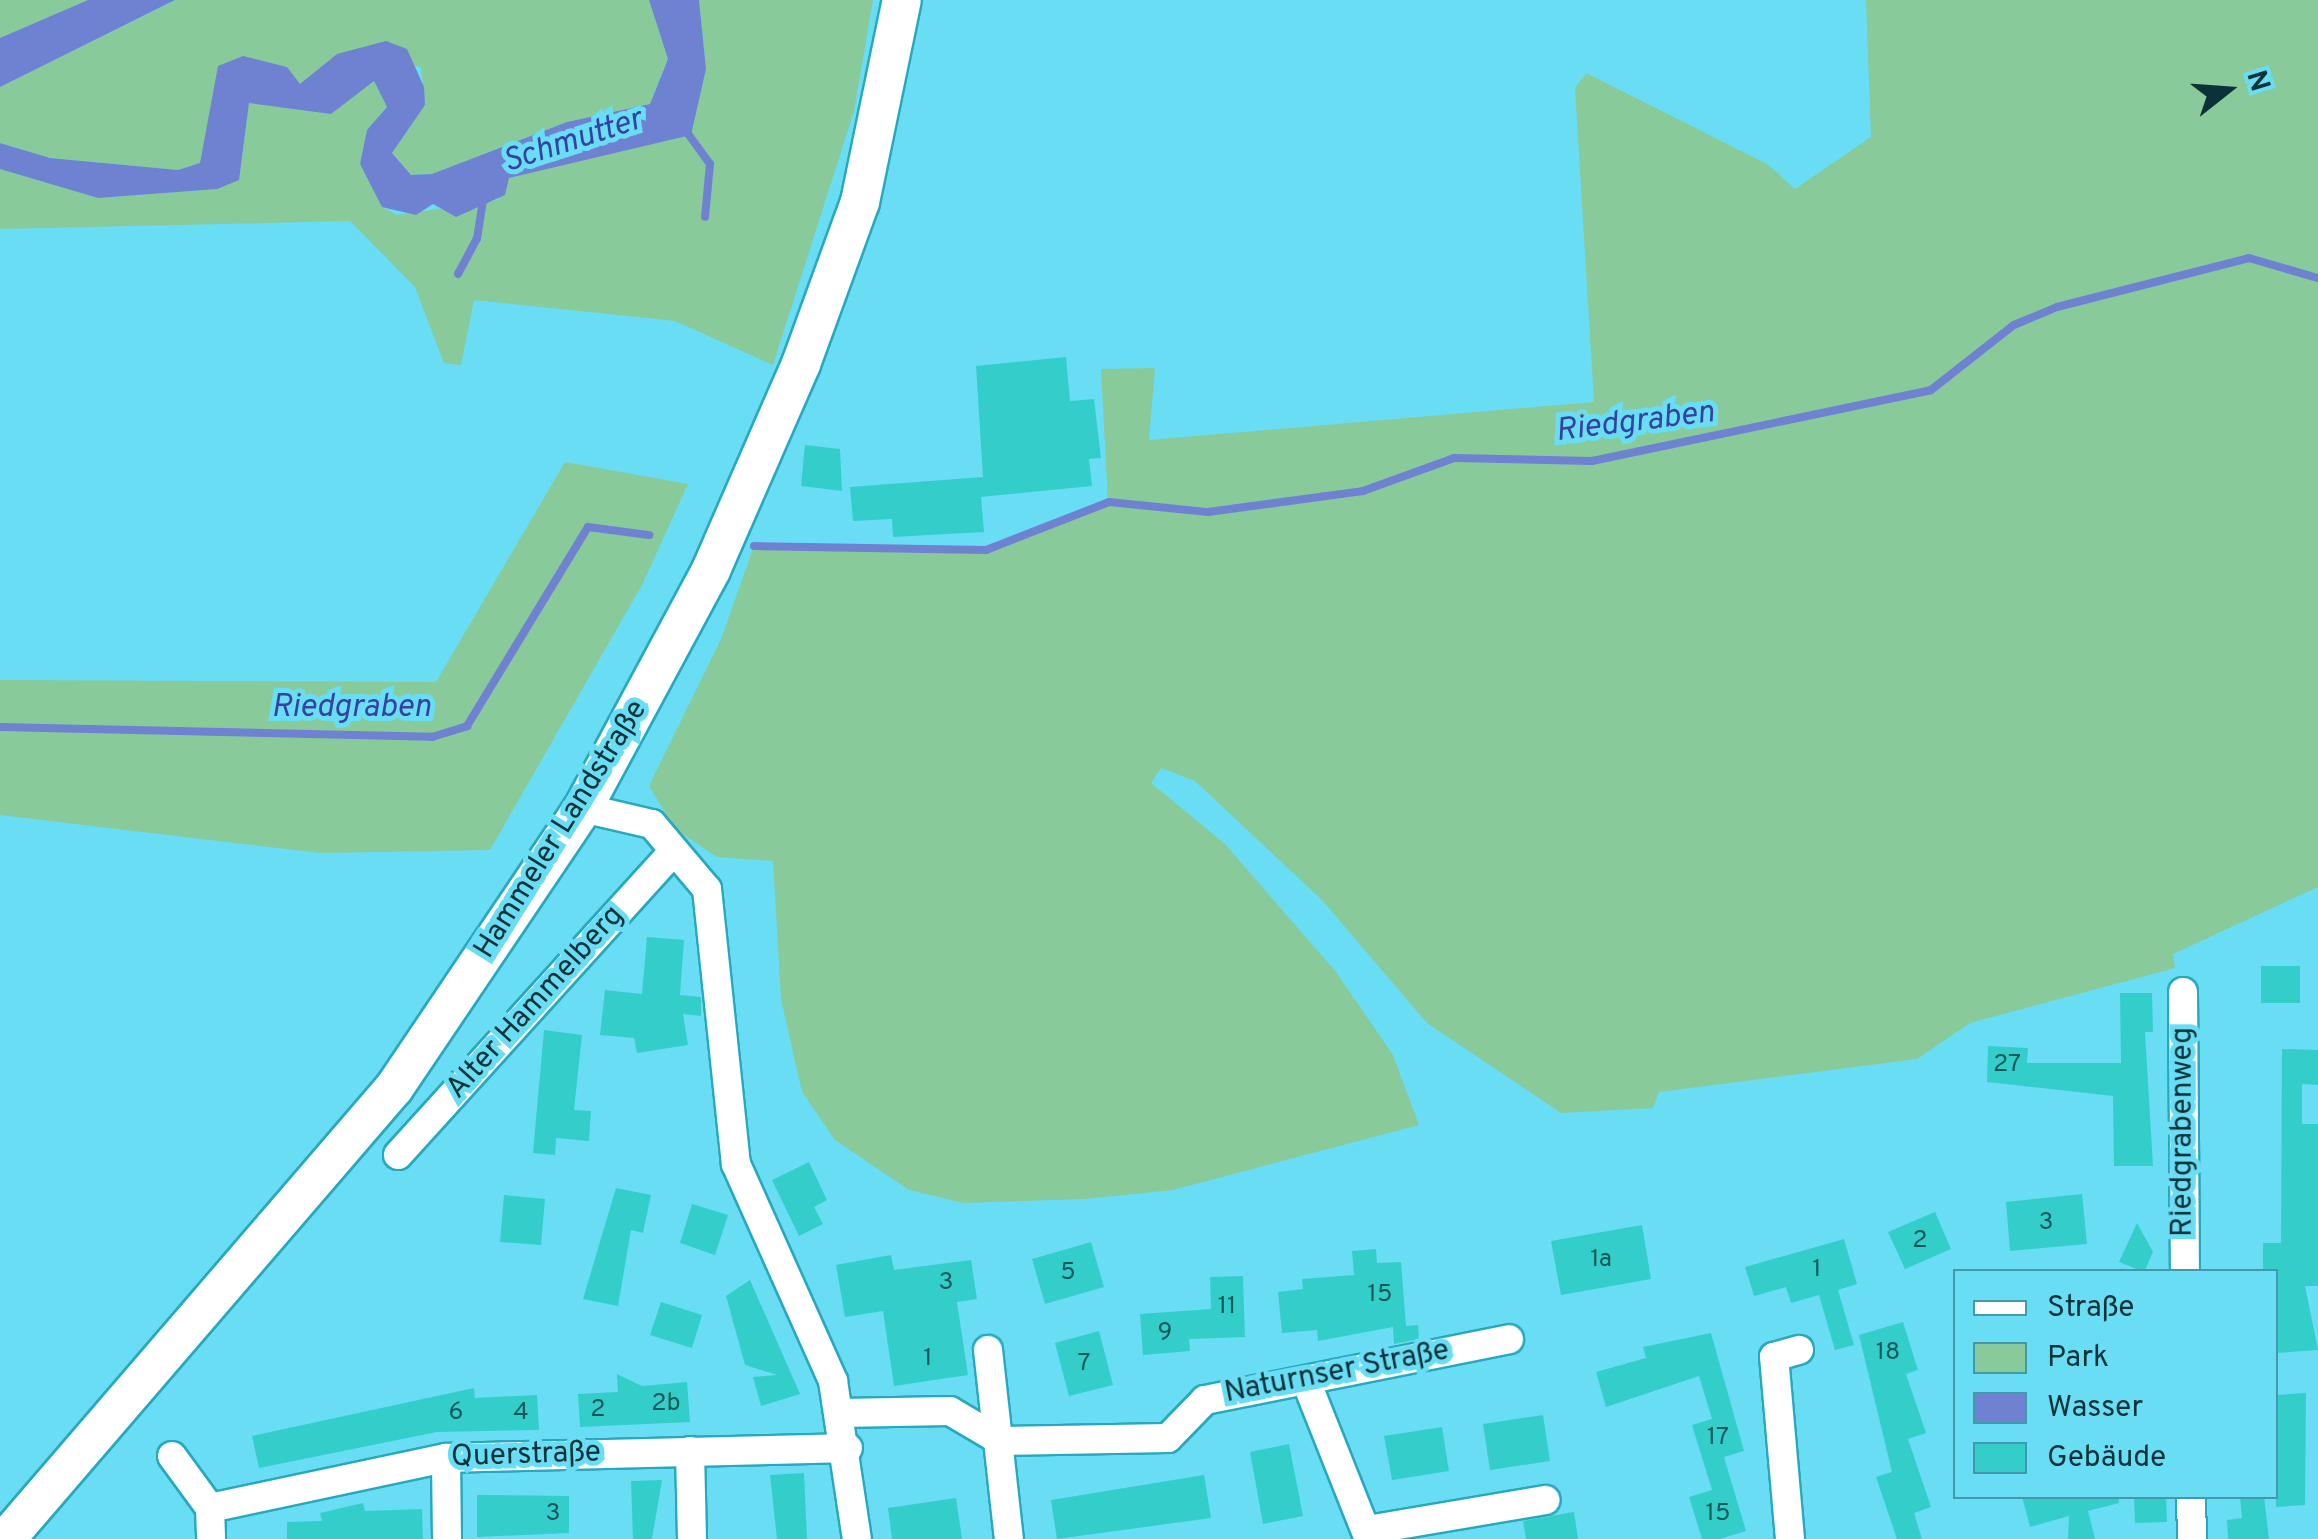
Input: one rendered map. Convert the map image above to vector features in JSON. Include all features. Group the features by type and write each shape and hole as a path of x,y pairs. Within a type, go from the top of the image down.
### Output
{"main road":[{"name":"Hammeler Landstraße","path":"6,1539 394,1088 584,808 710,570 801,364 860,202 902,0"}],"street":[{"path":"584,808 652,824 707,889 716,925 736,1164 816,1331 848,1448 857,1539"},
{"name":"Alter Hammelberg","path":"398,1156 674,851"},
{"name":"Riedgrabenweg","path":"2184,992 2185,1269"},
{"name":"Naturnser Straße","path":"1001,1440 1168,1438 1205,1400 1509,1338"},
{"path":"988,1350 1009,1539"},
{"path":"1790,1539 1774,1357 1798,1350"},
{"path":"1306,1381 1335,1438 1348,1505 1369,1535 1545,1500"},
{"path":"840,1412 950,1411 1001,1440"},
{"name":"Querstraße","path":"210,1508 446,1458 848,1448"},
{"path":"690,1452 692,1539"},
{"path":"172,1456 210,1508 210,1539"},
{"path":"446,1458 447,1539"},
{"path":"2190,1499 2192,1539"}],"green space":[{"path":"0,0 88,0 0,38"},
{"path":"176,0 649,0 668,58 650,104 567,122 432,174 411,175 392,153 425,105 421,67 337,54 300,85 243,56 216,88 200,163 178,170 50,158 0,143 0,87"},
{"path":"699,0 873,0 854,111 773,365 675,321 474,300 461,365 444,363 415,287 350,221 0,229 0,169 98,198 217,189 239,179 249,103 331,113 374,81 387,107 367,130 360,164 382,207 397,215 498,200 508,178 690,135 706,69"},
{"path":"1866,0 2318,0 2318,887 2173,954 2175,968 1970,1023 1917,1059 1659,1092 1653,1108 1561,1113 1427,1023 1322,900 1195,781 1161,768 1151,783 1225,844 1336,972 1393,1055 1419,1125 1173,1190 1084,1199 964,1203 909,1190 835,1140 802,1092 781,999 773,861 717,857 675,829 649,786 721,639 754,546 986,550 1108,502 1101,369 1155,368 1149,440 1594,402 1575,88 1586,73 1767,164 1795,189 1871,137"},
{"path":"565,462 688,484 643,583 490,850 320,853 0,815 0,680 436,682"}],"water":[{"path":"88,0 175,0 0,87 0,38"},
{"path":"649,0 699,0 706,69 691,135 509,178 505,195 456,217 433,204 416,215 382,207 360,164 367,130 387,107 374,81 331,114 249,103 239,180 217,189 98,198 0,169 0,143 50,158 178,170 200,163 218,66 243,56 287,67 300,84 337,54 386,41 407,49 424,87 425,105 392,153 411,175 432,174 567,122 650,104 668,59"}],"building":[{"path":"1066,357 1070,401 1094,399 1101,458 1089,459 1092,486 981,497 984,532 893,537 892,519 853,521 850,487 983,477 976,366"},
{"path":"805,445 840,449 842,491 801,486"},
{"path":"647,937 684,940 680,995 701,997 701,1016 683,1014 688,1045 637,1053 634,1038 600,1035 605,990 642,994"},
{"path":"2261,966 2300,966 2300,1003 2261,1003"},
{"path":"2120,993 2152,993 2153,1032 2145,1032 2153,1166 2114,1166 2113,1096 1987,1082 1988,1046 2028,1048 2027,1063 2121,1063"},
{"path":"544,1030 582,1035 574,1110 591,1111 589,1141 556,1138 555,1155 533,1153"},
{"path":"2282,1049 2318,1050 2318,1085 2302,1084 2302,1124 2318,1124 2318,1286 2305,1286 2318,1350 2278,1353 2278,1269 2263,1269 2263,1243 2281,1243"},
{"path":"809,1162 827,1200 814,1207 823,1224 799,1236 772,1180"},
{"path":"616,1188 651,1195 643,1233 631,1230 618,1306 583,1299"},
{"path":"2082,1194 2087,1244 2010,1251 2006,1202"},
{"path":"504,1195 545,1199 541,1245 500,1242"},
{"path":"692,1204 728,1215 715,1255 680,1243"},
{"path":"1935,1212 1951,1249 1905,1269 1888,1232"},
{"path":"2137,1223 2153,1252 2145,1269 2119,1262"},
{"path":"1642,1225 1651,1279 1561,1295 1551,1241"},
{"path":"1844,1239 1857,1284 1838,1290 1854,1345 1835,1350 1819,1295 1791,1303 1786,1287 1754,1296 1745,1267"},
{"path":"1091,1242 1104,1287 1045,1304 1032,1259"},
{"path":"1376,1249 1377,1263 1401,1262 1406,1326 1418,1325 1419,1339 1394,1344 1393,1327 1318,1341 1317,1330 1282,1333 1278,1292 1303,1289 1302,1279 1354,1275 1352,1251"},
{"path":"891,1255 894,1270 971,1260 977,1299 957,1302 968,1375 894,1386 883,1311 845,1317 836,1265"},
{"path":"1243,1276 1245,1337 1189,1339 1190,1351 1143,1355 1140,1314 1211,1309 1210,1277"},
{"path":"750,1280 800,1394 761,1406 753,1377 777,1375 745,1365 726,1296"},
{"path":"661,1302 702,1315 692,1348 650,1335"},
{"path":"1903,1322 1918,1370 1906,1374 1926,1433 1908,1439 1931,1507 1914,1513 1922,1539 1897,1539 1876,1477 1892,1472 1859,1335"},
{"path":"1099,1331 1113,1385 1069,1396 1055,1343"},
{"path":"1711,1333 1744,1451 1724,1457 1746,1531 1720,1539 1702,1539 1689,1497 1712,1490 1692,1425 1712,1419 1699,1376 1606,1407 1596,1372 1646,1358 1643,1347"},
{"path":"617,1374 642,1386 687,1382 690,1422 580,1427 578,1394 618,1392"},
{"path":"474,1388 475,1398 537,1395 539,1430 437,1432 259,1468 252,1436"},
{"path":"2306,1393 2305,1505 2276,1507 2278,1395"},
{"path":"1543,1415 1550,1461 1490,1470 1483,1424"},
{"path":"1442,1427 1449,1471 1392,1480 1384,1436"},
{"path":"1289,1444 1303,1516 1263,1524 1250,1452"},
{"path":"804,1473 807,1539 777,1539 770,1475"},
{"path":"1204,1475 1211,1518 1057,1539 1051,1500"},
{"path":"662,1480 652,1539 633,1539 631,1481"},
{"path":"477,1495 569,1496 569,1533 477,1537"},
{"path":"956,1498 962,1539 892,1539 888,1508"},
{"path":"2023,1499 2118,1499 2119,1503 2088,1511 2095,1539 2068,1539 2069,1516 2030,1527"},
{"path":"2134,1499 2166,1499 2167,1522 2135,1523"},
{"path":"2240,1499 2264,1499 2269,1539 2228,1539 2227,1520 2242,1518"},
{"path":"363,1503 365,1511 422,1509 423,1539 287,1539 287,1522 322,1521 320,1513"},
{"path":"1574,1512 1578,1539 1526,1539 1523,1521"}],"waterway":[{"name":"Schmutter","path":"686,131 710,164 705,217"},
{"name":"Schmutter","path":"458,274 477,239 484,194"},
{"name":"Riedgraben","path":"754,546 986,550 1109,502 1208,512 1363,491 1454,458 1592,461 1931,390 2014,325 2057,307 2249,258 2318,278"},
{"name":"Riedgraben","path":"0,727 432,737 467,726 588,527 649,535"}]}
